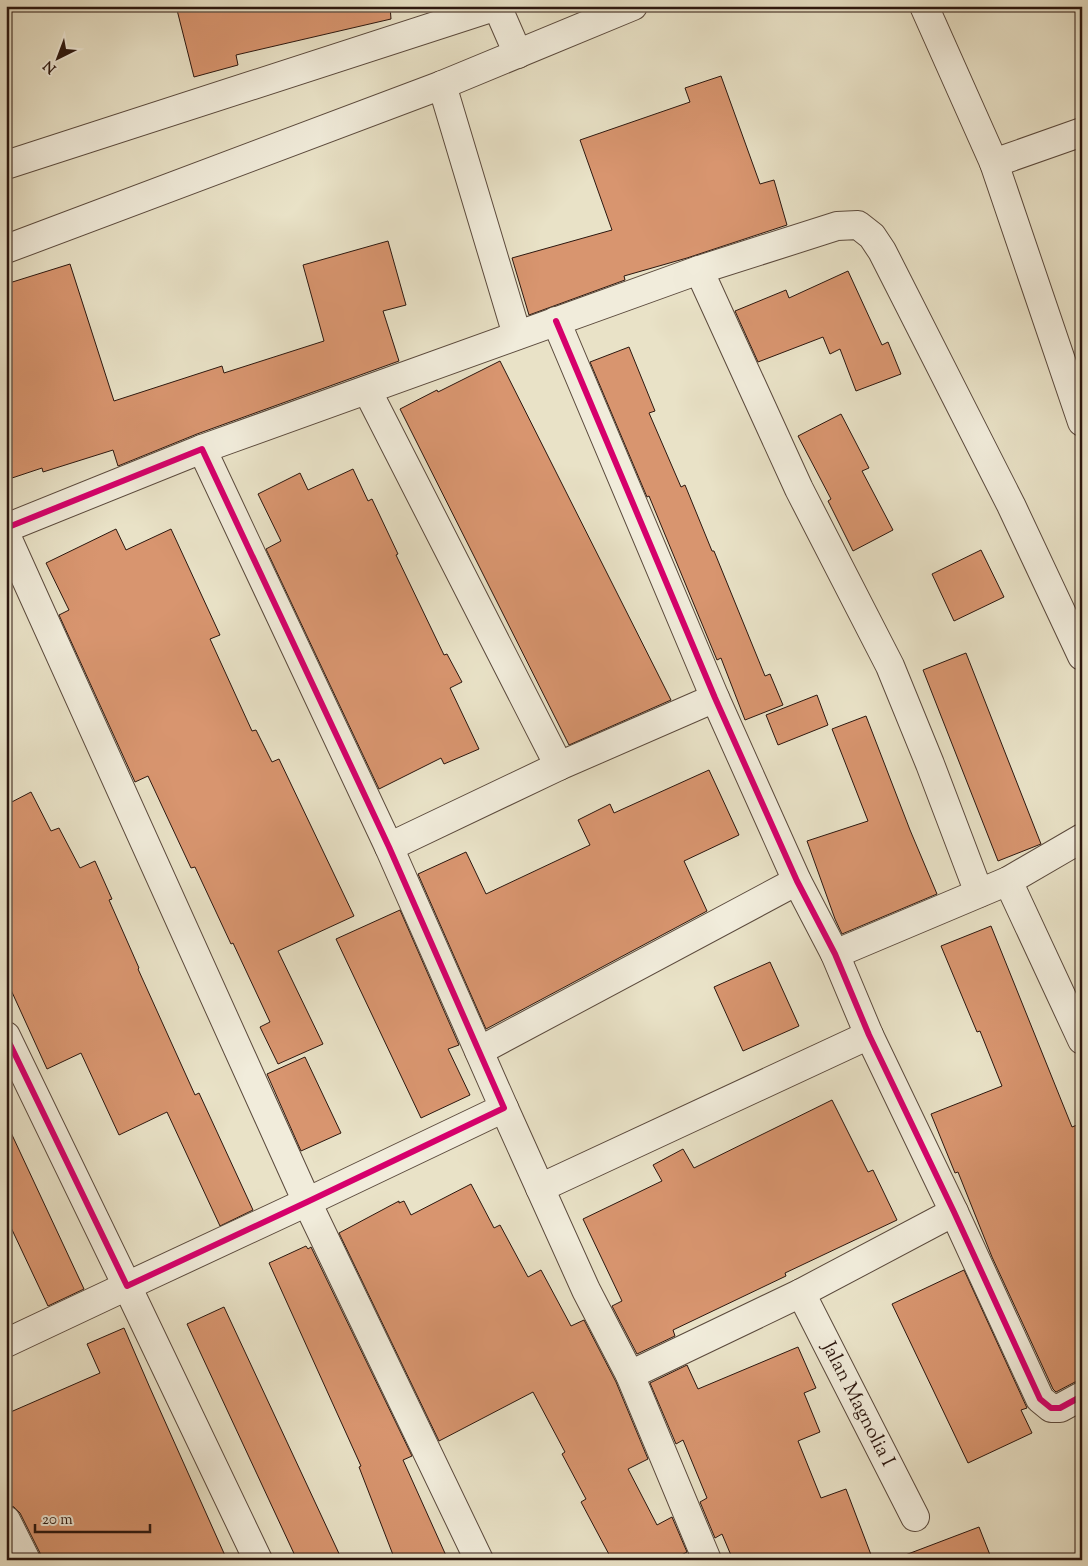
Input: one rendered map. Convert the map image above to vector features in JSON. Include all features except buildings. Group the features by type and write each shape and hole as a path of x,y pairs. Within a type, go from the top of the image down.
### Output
{"street":[{"path":"6,165 497,6 518,54"},
{"path":"6,249 442,85 634,6"},
{"path":"924,6 994,163 1082,422"},
{"path":"442,85 517,335"},
{"path":"994,163 1082,132"},
{"path":"6,528 202,449 556,321 700,270 837,226 858,225 872,236 882,251 1011,505 1082,656"},
{"path":"700,270 799,488 890,666 979,893"},
{"path":"556,321 715,698 797,881 835,954 869,1035 954,1212 1040,1399 1050,1408 1060,1408 1082,1396"},
{"path":"367,390 559,766"},
{"path":"202,449 389,847 586,1290 630,1375 707,1560"},
{"path":"6,535 307,1202 479,1560"},
{"path":"389,847 559,766 715,698"},
{"path":"835,954 1008,881 1082,838"},
{"path":"479,1051 797,881"},
{"path":"1008,881 1082,1040"},
{"path":"540,1188 869,1035"},
{"path":"6,1036 258,1560"},
{"path":"6,1343 504,1108"},
{"path":"630,1375 801,1293 954,1212"},
{"name":"Jalan Magnolia I","path":"801,1293 915,1516"},
{"path":"6,1520 26,1560"}],"cycle path":[{"path":"556,321 715,698 797,881 835,954 869,1035 954,1212 1040,1399 1051,1408 1060,1408 1082,1396"},
{"path":"6,528 202,449 389,847 504,1108 127,1286 6,1036"}]}
